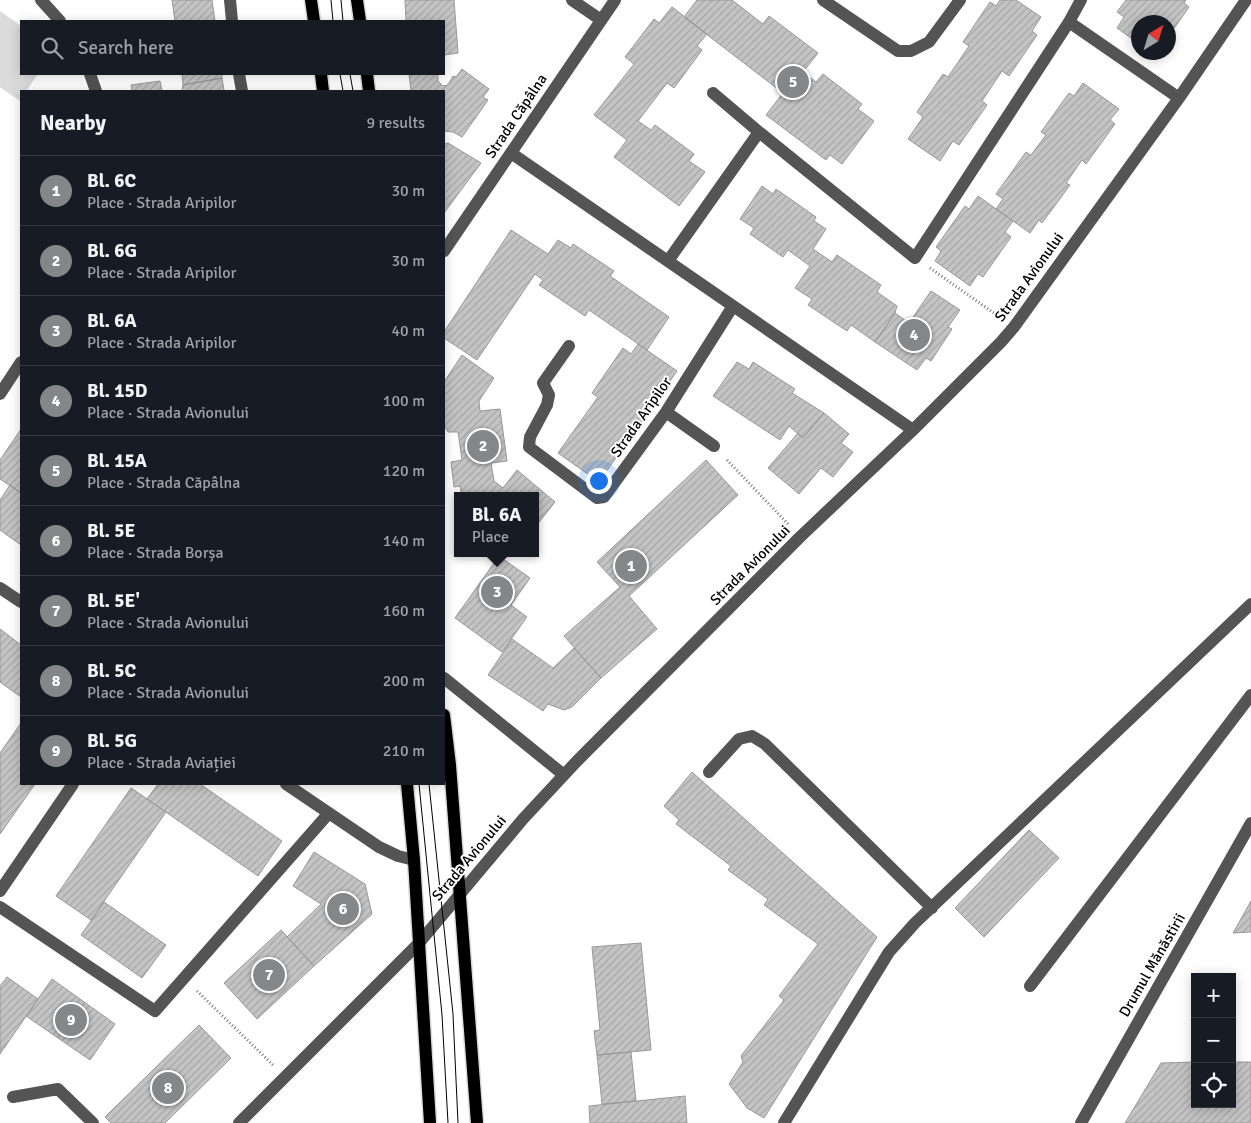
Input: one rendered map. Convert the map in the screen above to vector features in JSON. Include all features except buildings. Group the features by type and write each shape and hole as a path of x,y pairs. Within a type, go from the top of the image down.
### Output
{"main road":[{"path":"311,0 314,20"},
{"path":"357,0 360,20"},
{"path":"321,75 323,90"},
{"path":"367,75 369,90"},
{"path":"445,723 450,765 477,1123"},
{"path":"407,785 414,860 430,1123"}],"street":[{"path":"41,0 59,20"},
{"path":"230,0 232,20"},
{"path":"572,0 601,20"},
{"name":"Strada Căpâlna","path":"445,250 615,0"},
{"path":"822,0 898,51 911,51 929,42 960,0"},
{"path":"713,93 758,132 915,258 1069,22 1081,0"},
{"name":"Strada Avionului","path":"239,1123 419,943 523,819 564,775 800,538 913,430 1014,327 1179,98 1246,0"},
{"path":"1069,22 1179,98"},
{"path":"90,75 96,90"},
{"path":"239,75 242,90"},
{"path":"668,261 758,132"},
{"path":"511,153 913,430"},
{"name":"Strada Aripilor","path":"569,346 543,383 549,395 547,405 530,437 529,447 596,498 604,497 666,412 733,306"},
{"path":"0,394 20,364"},
{"path":"666,412 714,446"},
{"path":"0,588 20,601"},
{"path":"784,1123 889,952 932,908 1251,604"},
{"path":"445,679 564,775"},
{"path":"1030,986 1251,695"},
{"path":"709,772 738,739 752,736 765,744 932,908"},
{"path":"2,883 72,785"},
{"path":"287,785 379,847 398,856 414,860"},
{"path":"0,908 155,1011 329,813"},
{"name":"Drumul Mănăstirii","path":"1081,1123 1251,823"},
{"path":"13,1097 58,1089 93,1123"}],"path":[{"path":"915,258 1014,327"},
{"path":"714,446 800,538"},
{"path":"185,978 285,1078"}],"shaded area":[{"path":"0,11 20,25 20,75 37,75 27,90 20,90 20,101 0,87"}],"tram line":[{"path":"331,0 333,20"},
{"path":"341,0 343,20"},
{"path":"340,75 343,90"},
{"path":"350,75 353,90"},
{"path":"419,785 442,1015 448,1123"},
{"path":"429,785 453,1014 458,1123"}],"place":[{"name":"Bl. 15A","path":"793,82"},
{"name":"Bl. 15D","path":"914,335"},
{"name":"Bl. 6G","path":"483,446"},
{"name":"Bl. 6C","path":"631,566"},
{"name":"Bl. 6A","path":"497,592"},
{"name":"Bl. 5E","path":"343,909"},
{"name":"Bl. 5E'","path":"269,975"},
{"name":"Bl. 5G","path":"71,1020"},
{"name":"Bl. 5C","path":"168,1088"}]}
